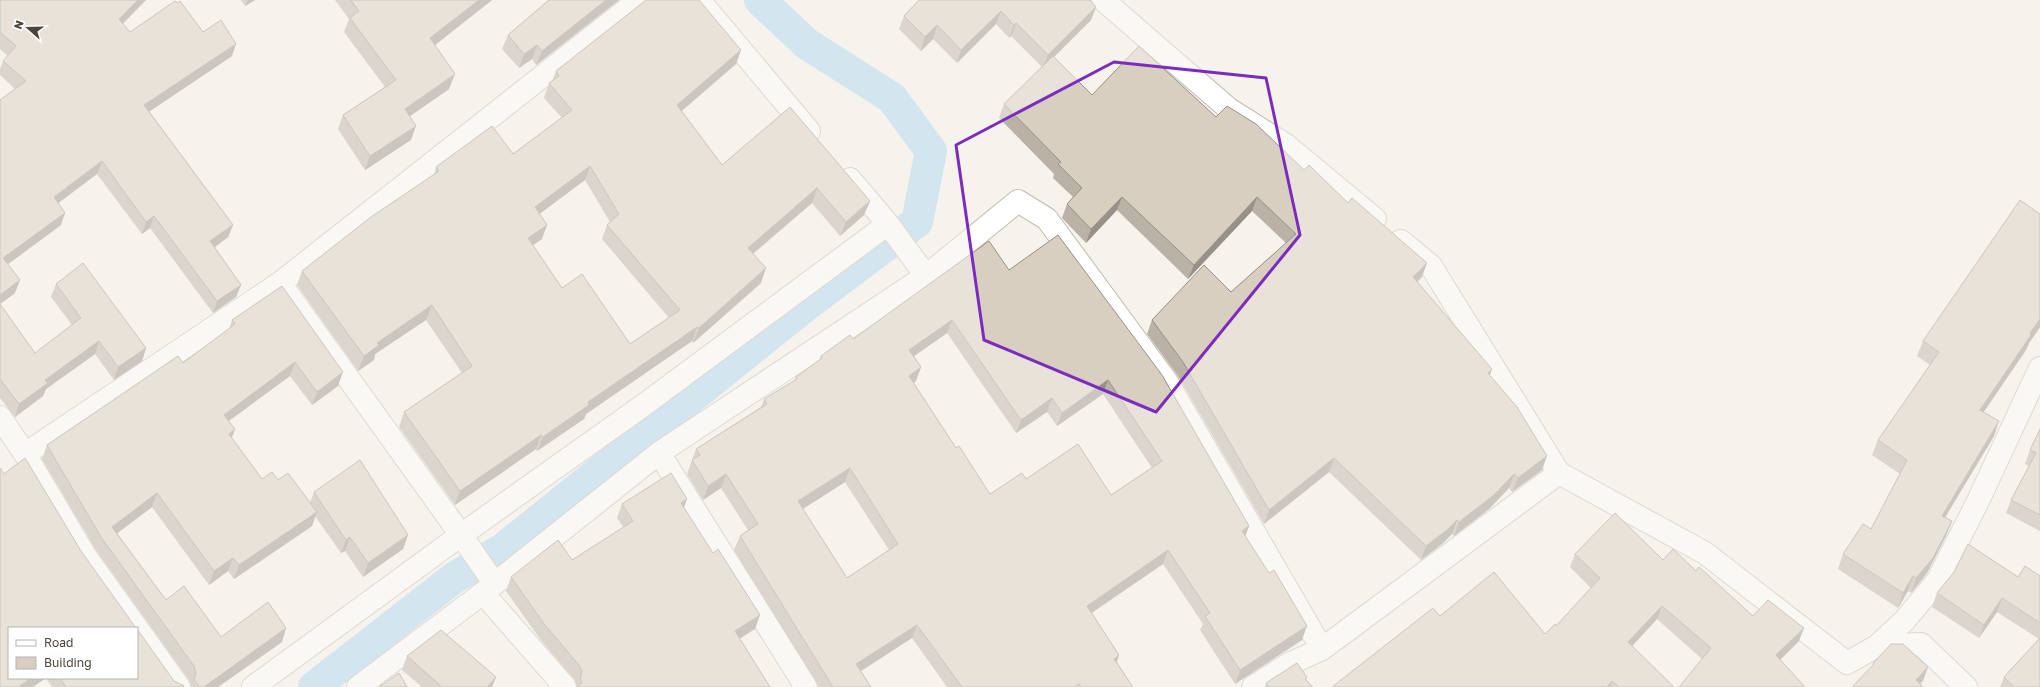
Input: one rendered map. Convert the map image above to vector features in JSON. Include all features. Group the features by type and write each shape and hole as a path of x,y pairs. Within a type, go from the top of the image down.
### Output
{"street":[{"path":"24,454 280,283 639,0"},
{"path":"699,0 821,145"},
{"path":"1103,0 1229,109 1286,146 1431,266 1559,473 1705,553 1847,663 1877,646 1906,620 1938,580 1979,499 2040,368"},
{"path":"837,164 888,224 926,276"},
{"path":"358,687 488,588 659,453 926,276 1018,201 1047,219 1167,382 1322,649"},
{"path":"252,687 461,535 641,407 888,224"},
{"path":"280,283 461,535 488,588 565,687"},
{"path":"0,417 86,557 136,627"},
{"path":"659,453 806,687"},
{"path":"1253,687 1289,664 1322,649 1559,473"},
{"path":"138,629 179,687"},
{"path":"1877,646 1921,644 1966,687"}],"highlighted area":[{"path":"1114,62 1266,78 1300,235 1156,412 984,340 956,145"}],"building":[{"path":"0,0 138,0 119,19 130,32 175,1 178,3 180,1 203,32 221,20 236,44 144,105 233,225 210,241 241,285 217,301 154,216 146,222 102,161 54,197 65,213 3,258 20,280 0,295 0,100 26,81 3,61 16,46 0,32"},
{"path":"351,0 479,0 430,38 455,74 405,109 416,126 370,156 343,115 396,80 350,18 359,11"},
{"path":"549,0 606,0 542,51 537,45 524,54 508,35"},
{"path":"646,0 699,0 741,50 677,105 722,165 790,107 870,201 846,222 817,188 748,248 766,268 699,328 697,327 588,402 589,405 543,437 541,435 460,491 404,412 472,366 432,305 377,343 379,345 364,356 302,271 371,217 439,171 436,167 492,126 513,154 572,110 549,83 559,76 556,71","holes":["590,166 619,214 607,225 680,310 630,344 582,274 562,288 528,238 547,225 535,207"]},
{"path":"919,0 1090,0 1096,7 1048,55 1016,23 1014,25 1001,11 961,50 937,25 925,37 904,16"},
{"path":"1139,46 1216,117 1227,106 1256,124 1304,170 1309,165 1348,203 1352,198 1427,263 1413,277 1492,369 1488,373 1517,407 1547,456 1518,478 1514,474 1494,495 1459,522 1457,520 1447,530 1426,546 1334,458 1269,510 1183,362 1152,320 1204,265 1231,292 1296,234 1257,197 1194,265 1122,197 1091,229 1067,204 1082,188 1058,164 1061,162 1004,104 1053,56 1092,95"},
{"path":"2020,200 2040,214 2040,319 2030,333 2031,335 1980,410 1999,421 1942,516 1952,521 1933,558 1916,578 1913,576 1903,593 1843,554 1863,524 1871,529 1907,460 1878,440 1939,352 1923,341"},
{"path":"1058,235 1162,375 1249,526 1242,531 1269,573 1274,570 1307,626 1240,670 1205,616 1210,613 1168,550 1087,606 1119,655 1114,659 1133,687 1081,687 1079,684 1074,687 962,687 917,625 856,664 871,687 833,687 740,536 758,524 726,474 708,486 692,460 700,455 696,449 767,404 764,399 797,379 796,377 822,358 821,356 850,335 853,339 989,241 1009,270","holes":["952,320 1021,420 1052,398 1062,413 1108,380 1162,461 1111,495 1078,444 1026,479 1022,473 990,494 959,446 956,448 909,376 921,367 909,350","850,468 898,544 847,578 798,501"]},
{"path":"83,263 146,348 118,367 99,341 45,380 48,383 19,404 0,379 0,304 35,353 81,318 56,284"},
{"path":"282,286 343,372 317,392 295,362 224,415 235,429 229,434 262,479 272,472 278,480 288,473 317,512 239,565 233,558 214,571 157,493 112,527 166,600 184,586 221,637 268,602 286,628 204,687 200,687 194,680 196,673 194,666 101,537 47,445 178,356 183,363 235,324 232,320"},
{"path":"2040,429 2040,515 2011,500 2036,453 2030,450"},
{"path":"25,458 81,551 135,627 8,627 8,679 30,679 18,687 0,687 0,468 4,474"},
{"path":"360,460 408,535 368,563 350,537 346,540 314,492"},
{"path":"671,473 687,499 681,503 713,553 718,549 760,615 735,631 770,687 576,687 582,683 580,680 582,671 579,665 545,625 511,577 558,540 572,560 633,521 622,504"},
{"path":"1615,513 1663,560 1673,549 1696,571 1699,567 1753,616 1768,600 1804,628 1776,655 1805,687 1679,687 1711,648 1662,606 1628,642 1674,687 1619,687 1612,681 1607,687 1332,687 1433,608 1440,616 1494,572 1545,634 1555,624 1556,626 1600,578 1575,554"},
{"path":"1968,544 2018,577 2025,566 2040,576 2040,623 2002,598 1984,625 1937,593 1954,572"},
{"path":"138,630 174,681 184,686 182,687 66,687 61,679 138,679"},
{"path":"441,630 496,677 488,686 489,687 442,687 407,656"},
{"path":"2040,638 2040,687 2014,687 2004,677"},
{"path":"1891,644 1903,644 1928,667 1916,680 1923,687 1852,687 1874,664 1873,663"},
{"path":"1297,663 1307,677 1305,679 1313,687 1269,687 1266,683"},
{"path":"399,673 407,687 379,687"}],"waterway":[{"path":"314,687 454,578 503,549 804,307 917,222 931,151 892,98 807,44 760,0"}]}
